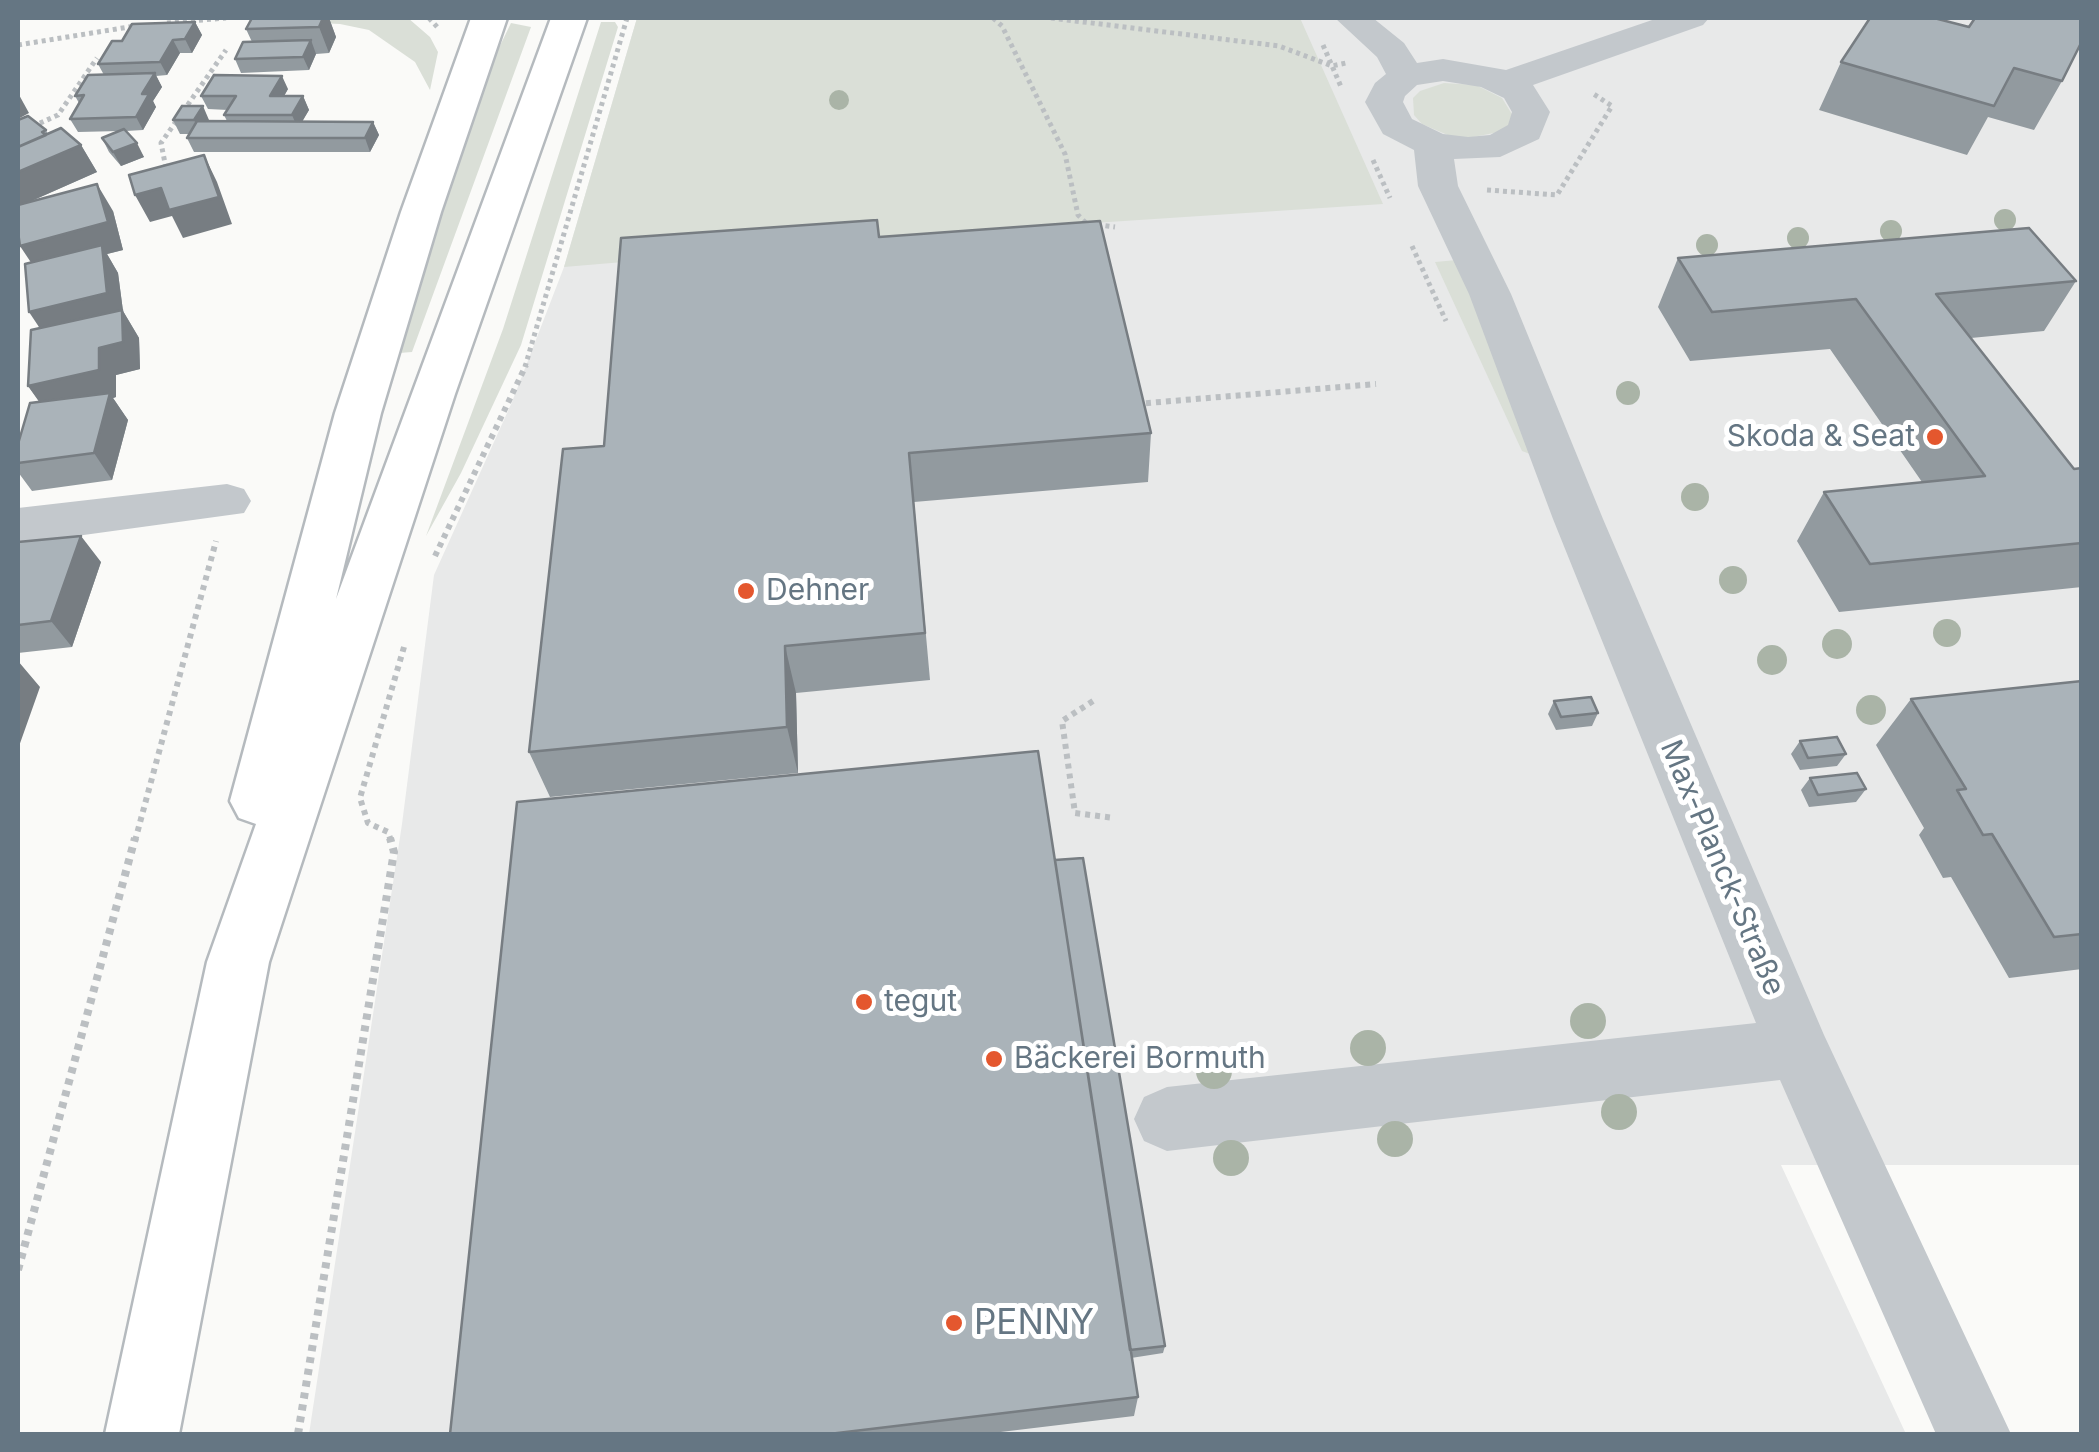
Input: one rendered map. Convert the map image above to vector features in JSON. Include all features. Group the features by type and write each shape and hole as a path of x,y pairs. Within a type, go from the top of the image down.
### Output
{"main road":[{"path":"238,962 238,886 358,413 421,212 489,18"},
{"path":"142,1434 238,962 432,394 569,18"}],"street":[{"path":"1352,18 1391,51 1406,76"},
{"path":"1500,145 1468,149 1433,144 1397,126 1384,102 1388,91 1406,76 1459,70 1504,83 1691,18"},
{"name":"Max-Planck-Straße","path":"1490,294 1478,228 1480,168 1500,145 1515,140 1531,122 1527,101 1504,83"},
{"name":"Max-Planck-Straße","path":"1433,144 1438,186 1490,294 1629,644 1798,1048 1974,1434"},
{"path":"18,526 227,501"},
{"path":"1167,1118 1798,1048"}],"path":[{"path":"154,24 226,18"},
{"path":"427,572 528,360 627,18"},
{"path":"992,18 1002,26 1065,154 1078,215 1086,223 1115,227"},
{"path":"1051,18 1279,46 1332,66"},
{"path":"18,45 136,26"},
{"path":"166,168 161,143 226,50"},
{"path":"18,133 58,115 97,58"},
{"path":"1130,405 1376,384"},
{"path":"18,1270 227,501"},
{"path":"298,1434 394,852 388,832 368,823 360,798 405,642"},
{"path":"1093,702 1062,721 1075,813 1114,818"}],"shaded area":[{"path":"408,18 430,37 438,52 430,90 415,62 369,30 340,24 252,20"},
{"path":"637,18 2081,18 2081,1165 1781,1165 1906,1434 309,1434 402,824 434,575 512,402 564,267"},
{"path":"637,18 1300,18 1383,204 1063,225 564,267"},
{"path":"601,22 615,22 618,27 521,345 461,473 426,536 503,329"},
{"path":"511,23 531,27 412,352 399,353 454,171 495,56"},
{"path":"1444,83 1476,85 1502,98 1513,116 1509,125 1499,132 1468,138 1450,136 1422,124 1414,115 1413,98 1420,91"},
{"path":"1457,260 1530,454 1522,451 1435,262"}],"building":[{"path":"252,18 323,18 319,27 246,29"},
{"path":"1870,18 1934,18 1969,27 1975,18 2082,18 2082,41 2062,81 2014,68 1994,106 1841,62"},
{"path":"195,22 185,39 173,40 160,62 98,64 112,41 122,41 132,24"},
{"path":"311,40 303,57 235,59 243,42"},
{"path":"155,73 142,94 149,94 136,117 70,119 84,95 75,96 88,75"},
{"path":"214,75 282,76 270,96 303,96 292,115 224,115 236,96 201,96"},
{"path":"182,106 203,106 194,120 173,120"},
{"path":"28,116 46,130 42,132 46,135 18,147 18,120"},
{"path":"197,121 373,122 365,138 187,138"},
{"path":"61,128 81,145 18,172 18,147"},
{"path":"124,129 137,143 113,152 102,138"},
{"path":"204,155 219,197 169,210 161,188 135,195 129,175"},
{"path":"97,184 108,222 20,246 18,205"},
{"name":"Dehner","path":"877,220 879,237 1100,221 1151,433 909,453 925,633 785,646 787,727 529,752 563,449 604,446 621,238"},
{"path":"2029,228 2076,281 1936,294 2074,469 2082,468 2082,543 1870,564 1824,492 1985,476 1856,299 1712,312 1678,258"},
{"path":"102,245 107,293 29,312 25,264"},
{"path":"122,310 123,342 99,348 99,370 28,386 31,330"},
{"path":"110,393 94,453 18,463 18,444 30,403"},
{"path":"81,536 51,621 18,625 18,542"},
{"path":"2082,681 2082,934 2054,937 1992,834 1983,835 1957,790 1966,789 1911,699"},
{"path":"1591,697 1598,713 1561,717 1554,701"},
{"path":"1837,737 1846,754 1808,758 1800,741"},
{"path":"1038,751 1138,1397 829,1434 450,1434 517,802"},
{"path":"1857,773 1866,789 1818,795 1810,778"},
{"path":"1083,858 1165,1346 1130,1350 1055,860"}],"place":[{"name":"Skoda & Seat","path":"1935,437"},
{"name":"Dehner","path":"746,591"},
{"name":"tegut","path":"864,1002"},
{"name":"Bäckerei Bormuth","path":"994,1059"},
{"name":"PENNY","path":"954,1323"}]}
